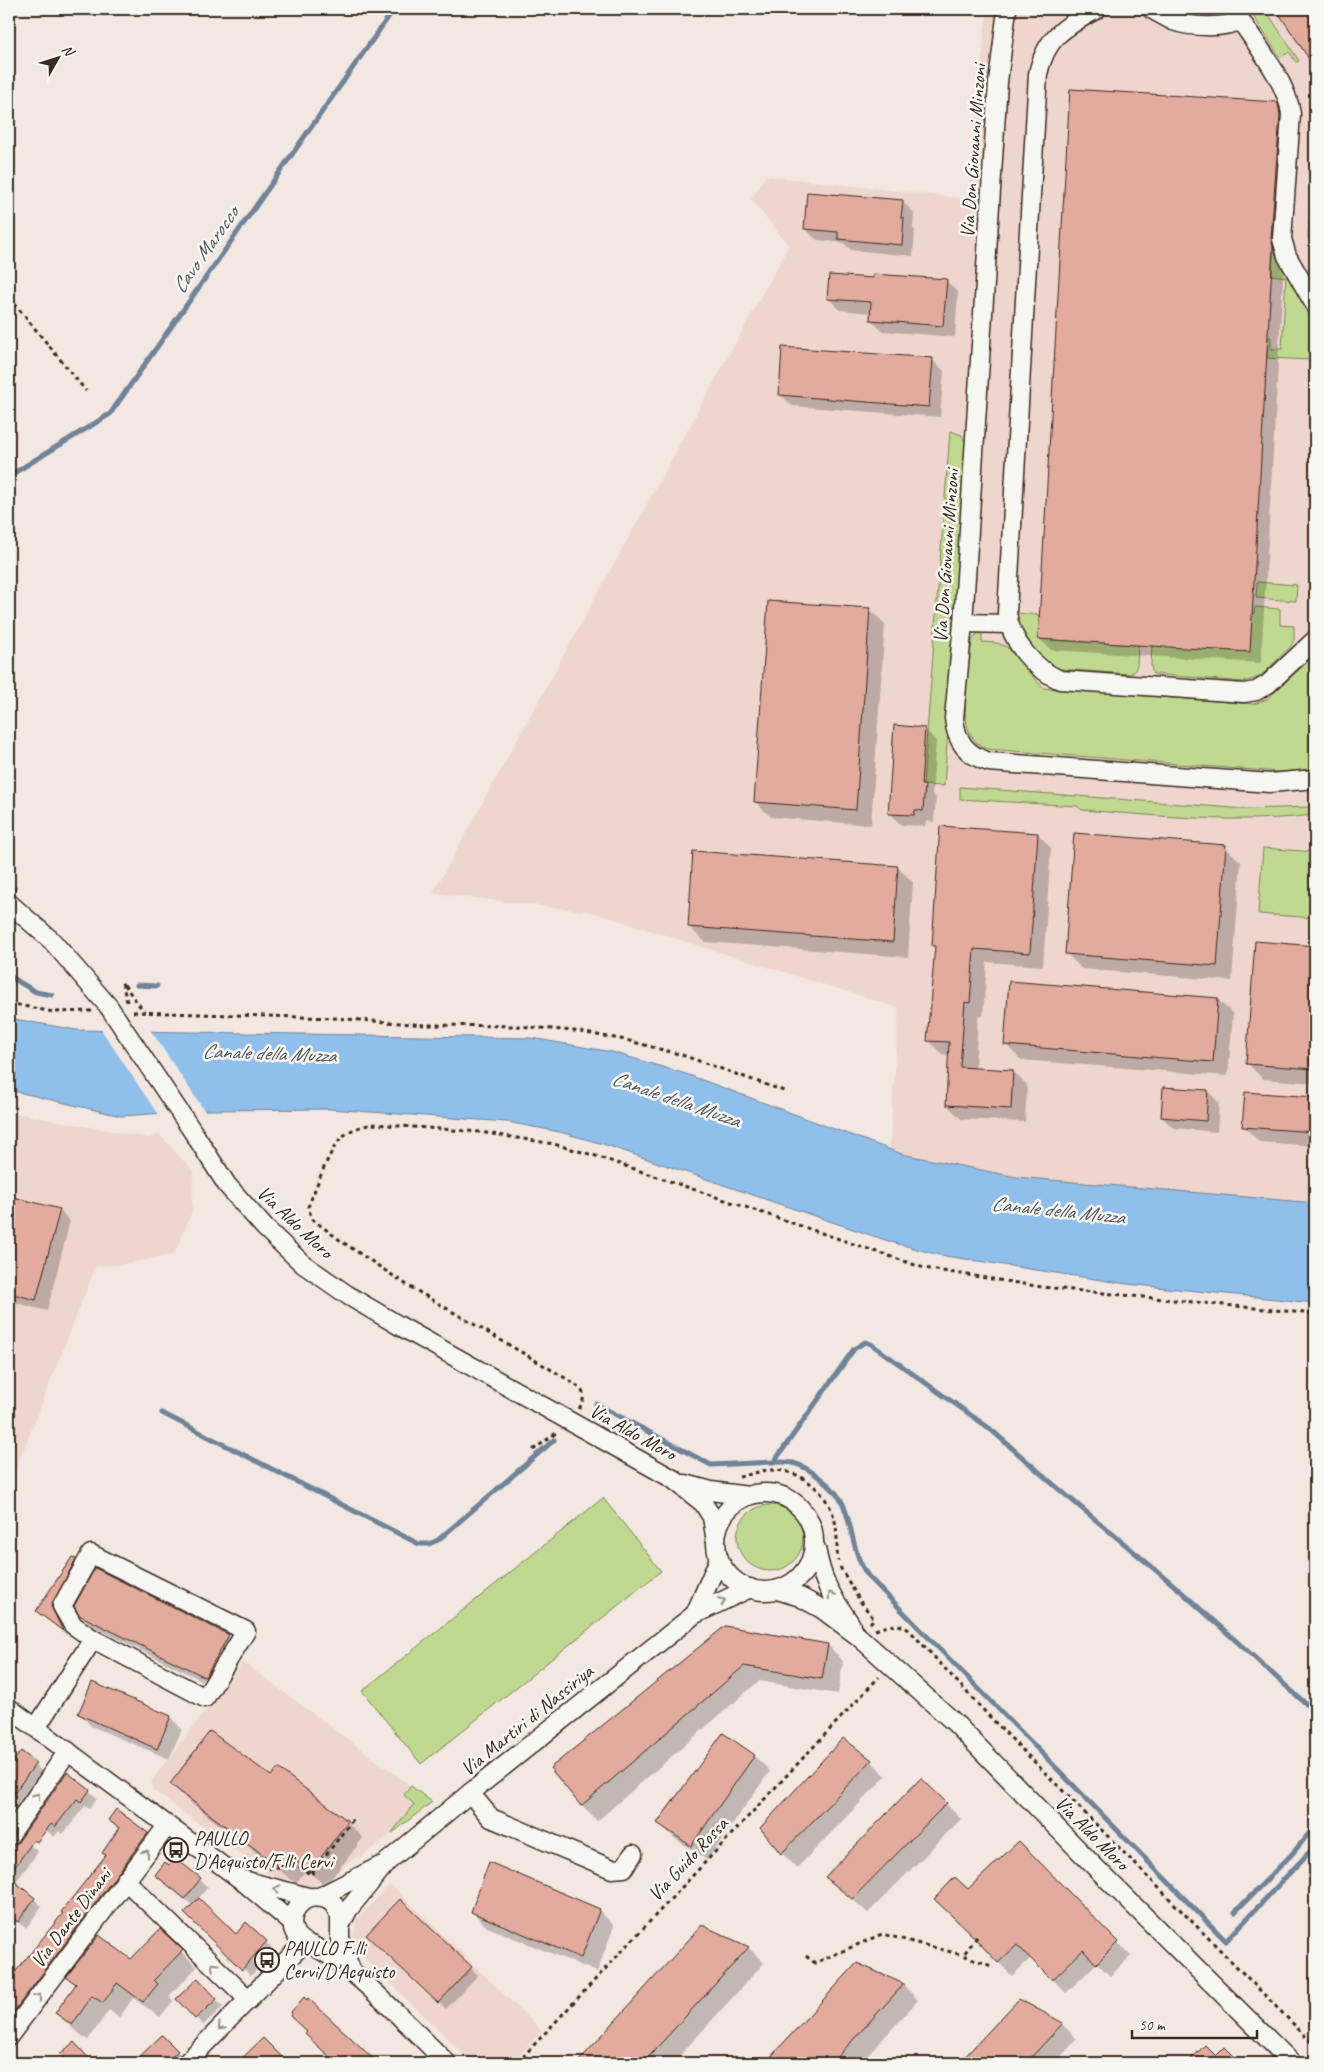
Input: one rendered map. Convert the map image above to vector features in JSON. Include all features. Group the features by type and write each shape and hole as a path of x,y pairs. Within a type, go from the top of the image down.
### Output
{"street":[{"name":"Via Don Giovanni Minzoni","path":"1007,9 998,82 963,622 954,718 955,730 959,741 967,751 977,758 989,762 1270,782 1315,779"},
{"path":"1096,9 1067,26 1047,45 1038,74 1008,624 1016,641 1035,664 1046,674 1060,680 1244,693 1256,691 1268,684 1315,640"},
{"path":"1151,9 1184,24 1227,26 1236,14 1281,83 1291,114 1283,247 1315,305"},
{"path":"963,622 1008,624"},
{"name":"Via Aldo Moro","path":"9,903 52,941 195,1135 226,1185 265,1228 303,1264 349,1296 398,1325 575,1415 691,1492 712,1517 719,1559 731,1577 750,1588 763,1591 776,1590 800,1598 822,1609 858,1636 955,1723 1097,1869 1292,2063"},
{"name":"Via Aldo Moro","path":"673,1479 711,1491 748,1496 769,1493 788,1499 804,1512 811,1526 820,1572 826,1588 858,1636"},
{"name":"Via Aldo Moro","path":"716,1542 722,1519 733,1505 748,1496"},
{"path":"776,1590 794,1582 807,1568 811,1560 814,1541"},
{"path":"90,1554 246,1631 205,1698 93,1639 73,1625 62,1606 90,1554"},
{"name":"Via Martiri di Nassiriya","path":"695,1614 719,1559"},
{"name":"Via Martiri di Nassiriya","path":"340,1927 348,1910 387,1862 470,1793 695,1614 750,1588"},
{"path":"36,1728 93,1639"},
{"path":"9,1708 167,1826 247,1882 292,1923"},
{"path":"11,1829 68,1751"},
{"path":"470,1793 492,1818 612,1869 624,1868 633,1854"},
{"name":"Via Dante Dinani","path":"9,2036 167,1826"},
{"name":"Via Martiri di Nassiriya","path":"316,1897 387,1862"},
{"path":"125,1880 249,2000"},
{"path":"247,1882 326,1899 334,1905 340,1914 340,1942 352,1972"},
{"path":"316,1897 305,1900 293,1914 292,1923 296,1935 352,1972 447,2063"},
{"path":"186,2063 300,1947 307,1943 319,1946 330,1942 340,1927"}],"path":[{"path":"9,297 86,390"},
{"path":"127,1003 122,982 145,1013"},
{"path":"9,1003 53,1012 101,1009"},
{"path":"128,1012 334,1018 426,1024 518,1026 574,1031 626,1040 682,1055 784,1091"},
{"path":"533,1450 575,1415 584,1399 584,1394 580,1388 408,1285 341,1241 312,1219 308,1207 337,1142 360,1126 374,1124 480,1132 554,1144 596,1156 924,1268 1042,1287 1315,1314"},
{"path":"858,1636 886,1626 905,1626 989,1716 1315,2046"},
{"name":"Via Guido Rossa","path":"517,2063 880,1676"},
{"path":"247,1882 276,1866 281,1870 290,1859 312,1875 354,1818"},
{"path":"806,1956 815,1963 882,1934 963,1955 994,1967"},
{"path":"963,1955 977,1937"}],"shaded area":[{"path":"987,9 1315,9 1315,274 1313,277 1315,281 1315,1221 888,1171 899,1008 592,912 433,893 789,246 751,199 766,176 968,199"},
{"path":"9,1112 149,1138 159,1134 193,1171 192,1212 174,1254 119,1265 96,1266 9,1486"},
{"path":"243,1662 432,1802 361,1857 359,1855 332,1876 310,1887 285,1882 267,1873 204,1828 152,1789 152,1780"},
{"path":"390,1884 542,2031 512,2063 473,2063 356,1950 353,1938 357,1919"}],"green space":[{"path":"1249,9 1265,9 1299,61 1296,62 1289,52 1280,58"},
{"path":"1275,221 1277,255 1310,310 1312,319 1310,360 1267,358 1268,337 1271,337 1271,349 1282,349 1286,277 1272,275"},
{"path":"950,431 962,435 968,449 944,786 923,785"},
{"path":"1257,582 1297,585 1296,601 1256,598"},
{"path":"1255,607 1280,609 1280,625 1294,626 1294,640 1291,646 1257,678 1244,682 1153,674 1151,666 1152,646 1254,613"},
{"path":"1017,613 1039,615 1038,639 1138,645 1137,665 1134,672 1130,674 1060,669 1052,665 1025,638"},
{"path":"978,633 982,633 982,642 997,643 1007,647 1043,688 1254,704 1267,699 1315,655 1315,769 1279,772 987,749 971,736 965,713 972,641"},
{"path":"960,787 1246,809 1315,807 1315,815 1257,819 1169,817 1082,810 1077,806 960,799"},
{"path":"1263,848 1315,852 1315,918 1258,914"},
{"path":"603,1498 661,1571 421,1764 362,1691"},
{"path":"770,1505 783,1508 793,1515 800,1525 803,1538 800,1551 793,1561 783,1568 770,1571 757,1568 747,1561 740,1551 737,1538 740,1525 747,1515 757,1508"},
{"path":"411,1786 432,1802 391,1834 414,1804 404,1795"}],"water":[{"name":"Canale della Muzza","path":"9,1018 76,1030 531,1038 612,1052 686,1074 902,1154 1016,1177 1315,1203 1315,1303 1127,1284 939,1255 891,1242 603,1144 560,1132 507,1122 330,1109 208,1110 121,1116 9,1090"}],"pier":[{"path":"100,1028 149,1028 206,1113 159,1116"}],"building":[{"path":"1276,9 1311,9 1315,15 1315,68"},
{"path":"1070,89 1277,102 1278,104 1280,115 1271,238 1273,247 1250,652 1038,639"},
{"path":"807,192 903,200 901,218 904,218 902,245 838,239 838,232 804,229"},
{"path":"873,274 947,279 943,326 870,320 871,302 827,299 829,275 873,278"},
{"path":"782,347 933,358 929,407 779,395"},
{"path":"768,601 870,608 856,810 754,802"},
{"path":"894,725 925,728 921,785 925,785 923,811 915,810 914,815 888,814"},
{"path":"940,826 1038,833 1030,953 974,949 970,1003 965,1002 960,1067 1013,1070 1011,1109 946,1105 949,1042 927,1041 935,946 932,946"},
{"path":"1074,833 1226,845 1217,966 1065,954"},
{"path":"693,851 898,866 893,942 688,927"},
{"path":"1255,941 1315,946 1315,1069 1246,1064"},
{"path":"1009,981 1218,998 1213,1062 1004,1045"},
{"path":"1163,1087 1208,1090 1206,1121 1161,1117"},
{"path":"1245,1092 1315,1097 1315,1132 1242,1127"},
{"path":"9,1196 60,1209 36,1300 9,1293"},
{"path":"72,1557 76,1559 51,1606 63,1631 36,1611"},
{"path":"95,1568 229,1635 205,1677 79,1615 74,1606"},
{"path":"725,1626 828,1644 822,1679 744,1666 581,1806 550,1768"},
{"path":"92,1682 171,1716 157,1749 78,1714"},
{"path":"210,1731 271,1776 278,1768 348,1821 310,1872 290,1856 280,1868 170,1784"},
{"path":"723,1733 755,1755 691,1846 657,1823"},
{"path":"843,1738 872,1760 781,1854 760,1828"},
{"path":"21,1751 36,1763 9,1800 9,1767"},
{"path":"67,1772 90,1790 81,1802 77,1799 55,1827 51,1824 37,1842 34,1840 9,1875 9,1852"},
{"path":"921,1778 947,1803 852,1899 825,1877"},
{"path":"116,1809 148,1833 9,2018 9,1966 16,1971 63,1913 61,1912 106,1855 102,1853 119,1828 108,1820"},
{"path":"1019,1841 1118,1942 1096,1964 1083,1950 1052,1980 1017,1945 998,1963 934,1899 955,1877 968,1889"},
{"path":"175,1858 201,1878 185,1899 155,1875 165,1862 169,1865"},
{"path":"489,1862 600,1909 581,1958 471,1912"},
{"path":"9,1877 35,1898 18,1922 9,1915"},
{"path":"199,1898 236,1934 246,1922 267,1941 242,1970 184,1913"},
{"path":"400,1899 472,1967 438,2003 366,1935"},
{"path":"702,1925 749,1947 643,2063 577,2063"},
{"path":"160,1929 183,1950 154,1980 158,1984 143,2002 117,1983 103,2003 92,1996 72,2025 55,2013 76,1984 66,1977 99,1935 131,1959"},
{"path":"857,1963 904,1984 832,2063 765,2063"},
{"path":"198,1978 217,1999 195,2019 176,1999"},
{"path":"304,1997 307,2000 308,1998 378,2063 336,2063 305,2034 307,2032 290,2016 291,2012"},
{"path":"1019,1999 1063,2023 1026,2063 959,2063"},
{"path":"162,2035 178,2051 165,2063 133,2063"},
{"path":"263,2038 288,2063 237,2063"},
{"path":"74,2042 93,2063 68,2063 60,2054"},
{"path":"1205,2045 1216,2056 1225,2047 1241,2063 1187,2063"}],"waterway":[{"name":"Cavo Marocco","path":"9,476 110,414 394,9"},
{"path":"9,976 36,992 52,995"},
{"path":"137,985 157,986"},
{"path":"596,1404 711,1465 774,1462 854,1349 865,1342 871,1344 989,1428 1176,1587 1315,1712"},
{"path":"162,1413 419,1544 429,1544 438,1540 554,1440"},
{"path":"774,1462 799,1465 821,1479 834,1491 843,1504 859,1558 868,1576 1226,1941 1315,1846"},
{"path":"1235,1912 1292,1854 1315,1826"}],"place":[{"name":"PAULLO D'Acquisto/F.lli Cervi","path":"176,1850"},
{"name":"PAULLO F.lli Cervi/D'Acquisto","path":"267,1960"}]}
